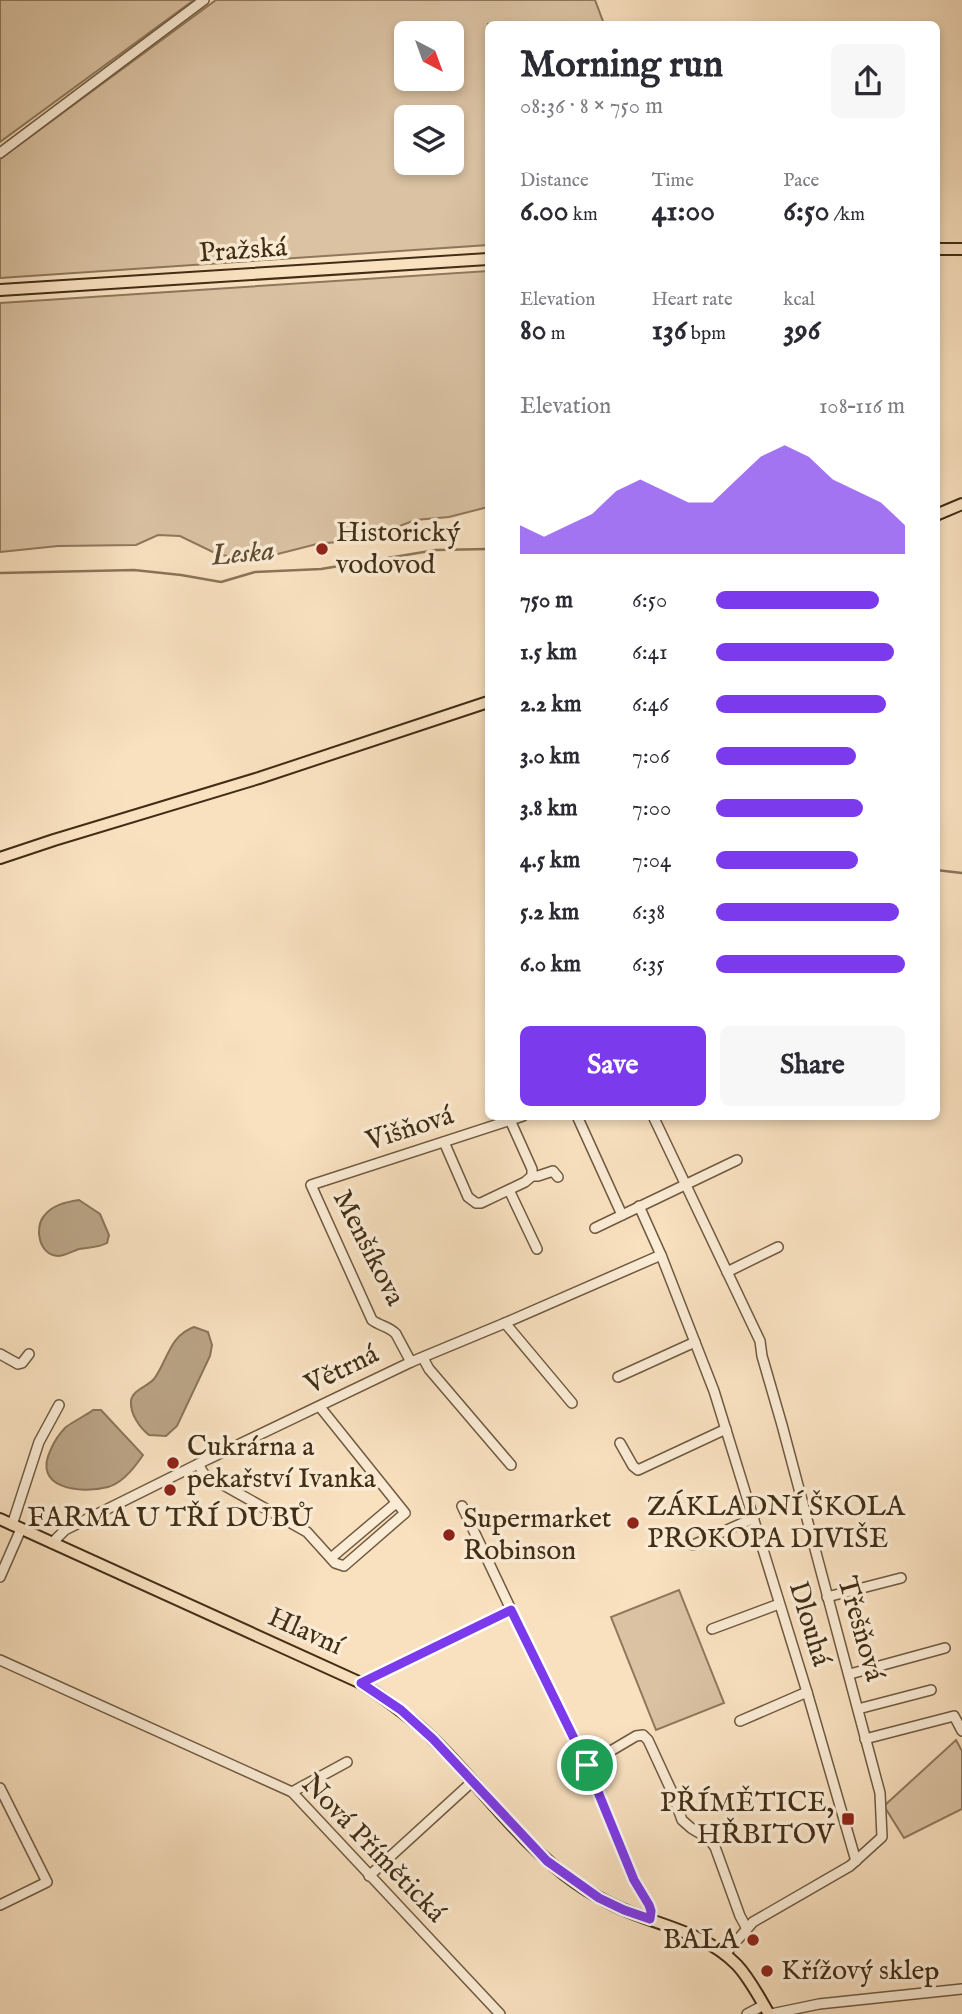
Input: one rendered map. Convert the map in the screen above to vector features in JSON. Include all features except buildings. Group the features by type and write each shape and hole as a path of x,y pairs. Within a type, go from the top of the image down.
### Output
{"main road":[{"path":"940,250 962,249"},
{"name":"Pražská","path":"0,290 485,259"},
{"path":"940,513 962,504"},
{"path":"0,858 54,839 271,775 485,703"},
{"name":"Hlavní","path":"0,1519 361,1683 401,1710 433,1739 547,1861 599,1898 699,1938 725,1954 746,1976 768,2011"}],"street":[{"path":"0,153 204,0"},
{"path":"444,1142 471,1200 481,1203 526,1182 532,1176 532,1169 510,1120"},
{"name":"Višňová","path":"311,1185 510,1120"},
{"path":"579,1120 622,1214"},
{"name":"Třešňová","path":"655,1120 760,1341 882,1800 882,1837 850,1866 747,1927"},
{"path":"596,1227 737,1160"},
{"path":"532,1176 553,1171 558,1177"},
{"name":"Menšíkova","path":"311,1185 372,1320 396,1334 411,1362"},
{"path":"509,1190 537,1250"},
{"name":"Dlouhá","path":"639,1206 714,1391 856,1861"},
{"path":"727,1272 778,1247"},
{"name":"Větrná","path":"52,1543 65,1530 411,1362 661,1255"},
{"path":"505,1324 572,1403"},
{"path":"618,1377 695,1342"},
{"path":"0,1354 18,1364 29,1354"},
{"path":"423,1358 429,1369 511,1465"},
{"path":"0,1577 39,1442 59,1405"},
{"path":"198,1464 204,1474 307,1532 335,1563 344,1566 405,1513 320,1407"},
{"path":"620,1443 633,1466 638,1469 726,1429"},
{"path":"331,1558 396,1503"},
{"path":"462,1506 587,1765 634,1880 649,1905 650,1919"},
{"path":"693,1545 754,1518"},
{"path":"827,1597 901,1578"},
{"path":"712,1629 779,1604"},
{"path":"361,1683 511,1610"},
{"path":"850,1674 945,1648"},
{"name":"Nová Přímětická","path":"0,1660 292,1792 500,2014"},
{"path":"859,1709 931,1690"},
{"path":"740,1721 807,1692"},
{"path":"865,1739 954,1716 962,1731"},
{"path":"587,1765 636,1737 643,1735 648,1740 682,1819 708,1838 715,1847 740,1916 747,1927 725,1954"},
{"path":"292,1792 347,1762"},
{"path":"369,1876 473,1781"},
{"path":"0,1788 47,1882 0,1905"},
{"path":"747,2014 962,1989"}],"shaded area":[{"path":"0,0 194,0 0,142"},
{"path":"216,0 595,0 603,21 485,21 485,245 0,278 0,159"},
{"path":"485,271 485,508 449,517 415,520 367,539 317,544 258,559 219,555 180,536 158,535 136,545 58,546 0,552 0,303"},
{"path":"79,1200 100,1214 109,1235 107,1243 61,1256 46,1251 39,1234 41,1221 47,1212 55,1207"},
{"path":"194,1327 208,1332 212,1345 210,1356 177,1426 166,1436 149,1435 134,1416 132,1397 154,1379 179,1336"},
{"path":"93,1410 101,1410 143,1455 128,1474 108,1487 85,1490 62,1486 48,1473 47,1462 51,1449 66,1427"},
{"path":"679,1590 724,1703 656,1730 611,1617"},
{"path":"956,1740 962,1751 962,1809 904,1838 884,1806"}],"waterway":[{"name":"Leska","path":"0,573 134,570 221,582 255,572 321,569 436,550 485,549"},
{"name":"Leska","path":"940,870 962,873"}],"place":[{"name":"Historický vodovod","path":"322,549"},
{"name":"Cukrárna a pekařství Ivanka","path":"173,1463"},
{"name":"FARMA U TŘÍ DUBŮ","path":"170,1490"},
{"name":"ZÁKLADNÍ ŠKOLA PROKOPA DIVIŠE","path":"633,1523"},
{"name":"Supermarket Robinson","path":"449,1535"},
{"name":"PŘÍMĚTICE, HŘBITOV","path":"848,1819"},
{"name":"BALA","path":"753,1940"},
{"name":"Křížový sklep","path":"767,1971"}],"route":[{"path":"511,1610 587,1765 634,1880 649,1905 650,1919 599,1898 547,1861 433,1739 401,1710 361,1683 511,1610"}]}
